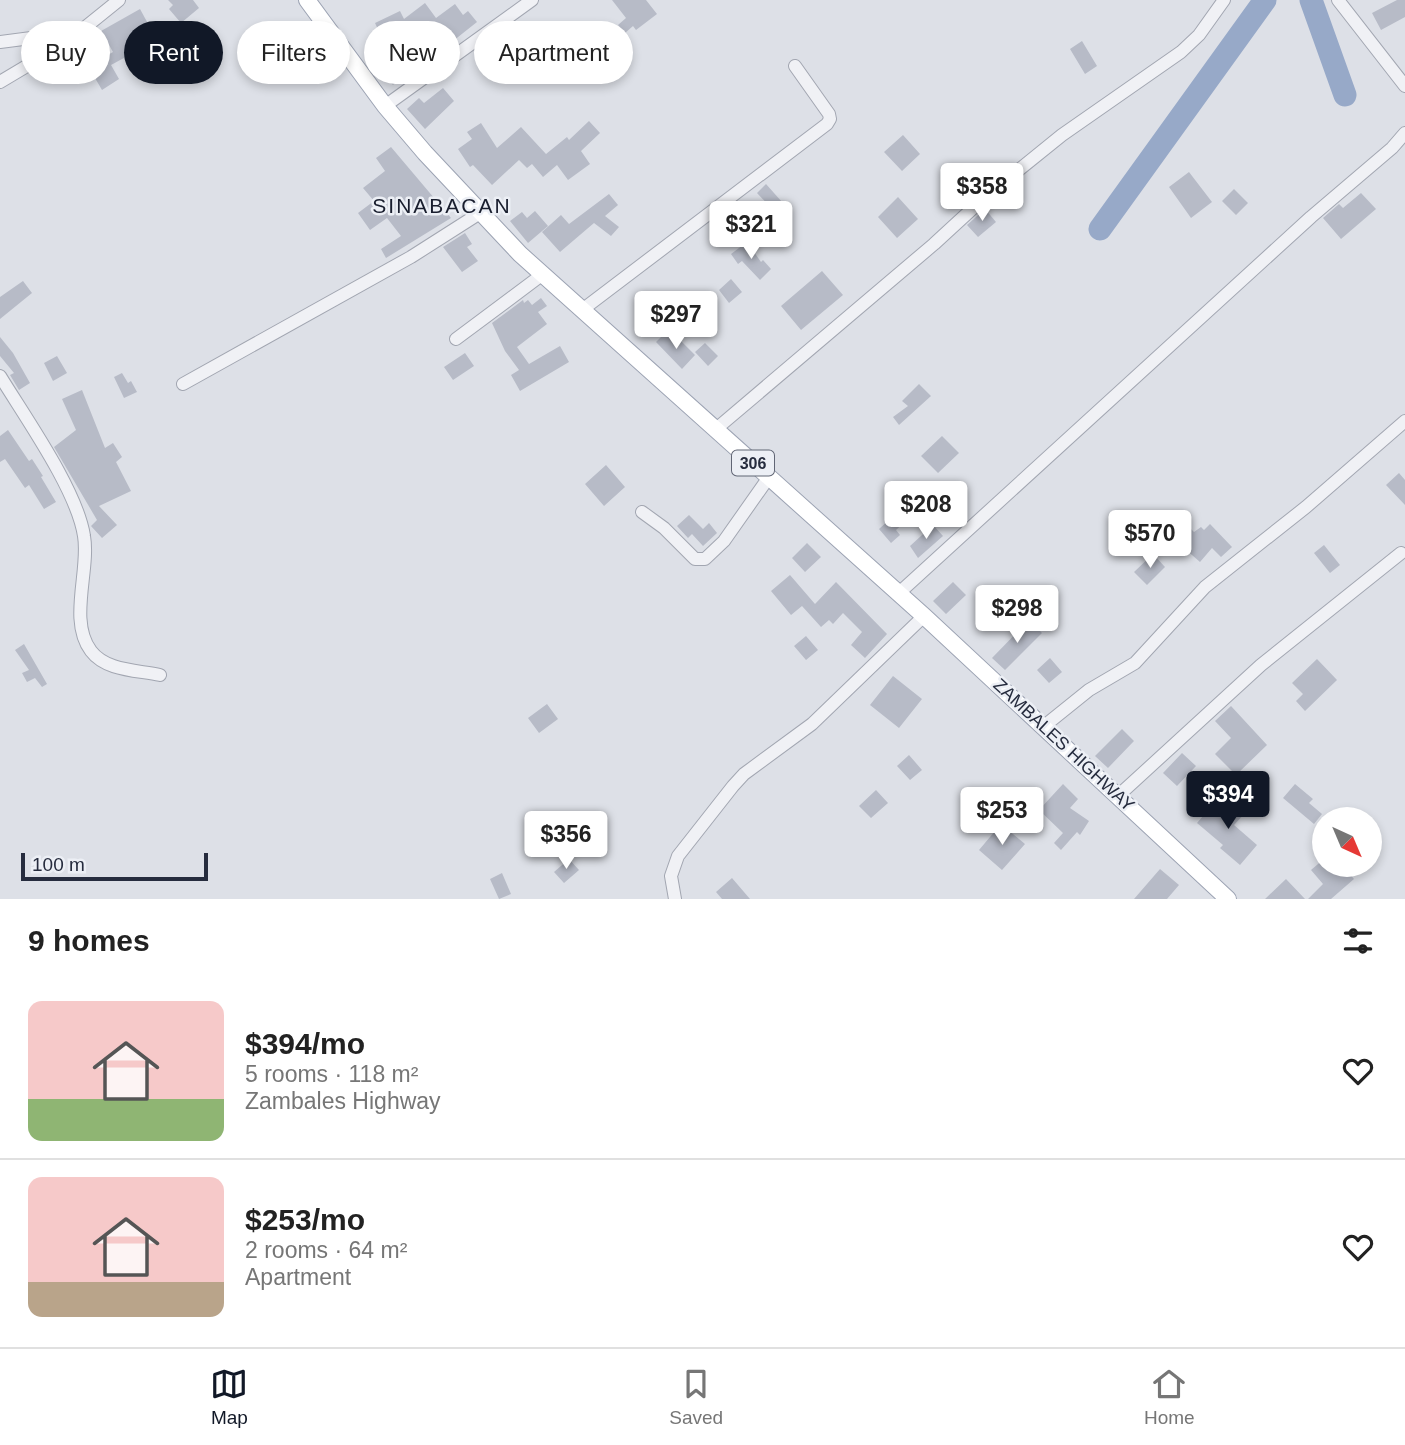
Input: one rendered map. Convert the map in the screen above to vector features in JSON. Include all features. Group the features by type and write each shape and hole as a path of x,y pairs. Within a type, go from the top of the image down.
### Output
{"main road":[{"name":"ZAMBALES HIGHWAY","path":"307,0 385,106 481,213 543,274 899,593 1228,899"}],"street":[{"path":"92,21 119,0"},
{"path":"385,106 532,0"},
{"path":"716,429 934,244 984,198 1062,135 1181,52 1199,34 1224,0"},
{"path":"1338,0 1405,86"},
{"path":"0,42 21,39"},
{"path":"582,310 820,132 830,119 829,114 795,66"},
{"path":"0,82 21,70"},
{"path":"899,593 1311,217 1392,148 1405,133"},
{"path":"183,384 411,257 481,213"},
{"path":"456,338 543,274"},
{"path":"0,376 43,446 72,499 79,518 85,549 81,593 85,641 91,651 107,664 160,675"},
{"path":"1044,727 1089,690 1135,663 1205,587 1306,507 1405,421"},
{"path":"642,512 664,528 695,558 705,559 724,541 769,477"},
{"path":"1119,795 1261,665 1401,553"},
{"path":"675,899 671,876 678,856 733,786 744,774 812,724 924,616"}],"building":[{"path":"168,0 193,0 199,8 183,21 179,21 169,9 173,5"},
{"path":"612,0 646,0 657,14 636,30 633,21 623,21 626,18"},
{"path":"1397,0 1405,0 1405,17 1381,30 1372,13"},
{"path":"425,3 436,18 455,4 463,15 468,11 476,21 460,35 460,21 379,21 400,11 404,19"},
{"path":"140,9 147,21 124,21 124,58 111,65 119,79 102,90 98,84 110,84 110,54 113,52 110,47 110,26"},
{"path":"1082,41 1097,66 1085,74 1070,49"},
{"path":"443,88 454,101 425,129 407,109 419,98 424,103"},
{"path":"589,121 600,133 581,151 590,164 568,180 557,165 543,177 532,164 527,168 519,160 492,185 473,165 470,167 458,149 472,139 467,132 481,123 497,148 521,127 546,154 567,137 569,140"},
{"path":"903,135 920,154 902,171 884,152"},
{"path":"391,147 451,218 386,258 381,249 401,236 387,218 370,230 358,213 374,201 363,188 385,171 376,158"},
{"path":"1189,172 1212,202 1191,218 1169,187"},
{"path":"766,184 782,202 773,210 757,193"},
{"path":"1234,189 1248,203 1236,215 1222,201"},
{"path":"1361,193 1376,209 1341,239 1323,218 1339,204 1343,208"},
{"path":"609,194 618,205 605,216 619,227 611,236 594,223 560,252 542,232 561,215 569,224"},
{"path":"898,197 918,219 897,238 878,217"},
{"path":"985,209 996,222 978,237 967,225"},
{"path":"535,211 548,226 528,243 510,221 522,212 527,218"},
{"path":"465,233 472,244 467,247 478,261 462,272 443,247"},
{"path":"747,242 761,262 763,260 771,269 760,280 742,261 738,264 731,254"},
{"path":"822,271 843,295 801,330 781,306"},
{"path":"731,279 742,292 729,303 719,290"},
{"path":"23,281 32,293 0,319 0,297"},
{"path":"655,293 670,311 650,328 635,310"},
{"path":"541,298 547,306 538,312 547,324 517,347 529,364 560,346 569,362 520,391 511,375 519,370 505,351 492,323 523,300 524,303 528,300 532,305"},
{"path":"665,333 676,345 680,340 695,355 682,369 656,342"},
{"path":"0,337 13,353 30,383 19,390 10,375 14,373 0,356"},
{"path":"705,343 718,356 708,366 695,352"},
{"path":"465,353 474,366 453,380 444,367"},
{"path":"57,356 67,373 53,381 44,363"},
{"path":"122,373 128,383 131,381 137,392 124,398 114,377"},
{"path":"919,384 931,396 899,425 893,417 908,406 902,401"},
{"path":"82,390 105,448 113,443 122,457 116,462 131,491 99,506 117,525 102,538 91,526 97,520 54,447 76,430 62,399"},
{"path":"8,430 29,461 32,459 56,502 44,509 29,485 25,488 5,459 0,462 0,436"},
{"path":"942,436 959,453 938,473 921,456"},
{"path":"606,465 625,487 604,506 585,484"},
{"path":"1399,473 1405,480 1405,505 1386,485"},
{"path":"899,511 907,520 896,530 900,535 891,543 879,529"},
{"path":"689,515 703,529 709,523 717,533 703,546 692,534 688,538 677,526"},
{"path":"1210,524 1232,547 1221,557 1212,548 1200,562 1184,548 1186,546 1178,537 1188,526 1194,532 1201,527 1204,530"},
{"path":"933,525 943,536 918,558 910,546"},
{"path":"807,543 821,557 805,572 792,558"},
{"path":"1324,545 1340,565 1330,573 1314,553"},
{"path":"1153,554 1165,567 1147,585 1134,572"},
{"path":"790,575 815,604 836,582 887,634 865,658 851,645 862,632 843,613 833,624 829,620 821,627 802,606 791,615 771,591"},
{"path":"953,582 966,595 946,614 933,601"},
{"path":"1029,620 1042,633 1005,670 992,658"},
{"path":"806,636 818,650 806,660 794,646"},
{"path":"24,644 47,684 42,687 35,678 27,682 22,673 29,670 15,650"},
{"path":"1050,658 1062,672 1049,683 1037,670"},
{"path":"1317,659 1337,680 1305,711 1296,701 1303,694 1292,683"},
{"path":"893,676 922,699 899,728 870,705"},
{"path":"547,704 558,719 539,733 528,718"},
{"path":"1231,706 1267,745 1236,775 1215,754 1231,738 1215,721"},
{"path":"1122,729 1134,741 1108,768 1095,756"},
{"path":"1182,753 1196,766 1177,786 1163,773"},
{"path":"909,755 922,770 910,780 897,766"},
{"path":"1063,784 1078,799 1070,808 1089,821 1080,835 1077,832 1061,850 1054,843 1063,833 1039,810"},
{"path":"1295,784 1313,799 1309,803 1314,807 1312,822 1283,798"},
{"path":"876,790 888,803 871,818 859,806"},
{"path":"1217,800 1231,813 1238,805 1246,812 1234,825 1257,845 1240,865 1220,848 1223,845 1197,823"},
{"path":"1001,824 1025,844 1002,870 979,850"},
{"path":"569,859 579,870 564,883 554,872"},
{"path":"1160,869 1179,885 1167,899 1134,899"},
{"path":"502,873 511,894 499,899 490,879"},
{"path":"1317,877 1354,879 1331,899 1308,899 1323,884"},
{"path":"732,878 750,899 722,899 716,892"},
{"path":"1286,879 1305,899 1265,899"}],"waterway":[{"path":"1100,229 1265,0"},
{"path":"1311,0 1345,95"}],"district":[{"name":"SINABACAN","path":"442,205"}]}
